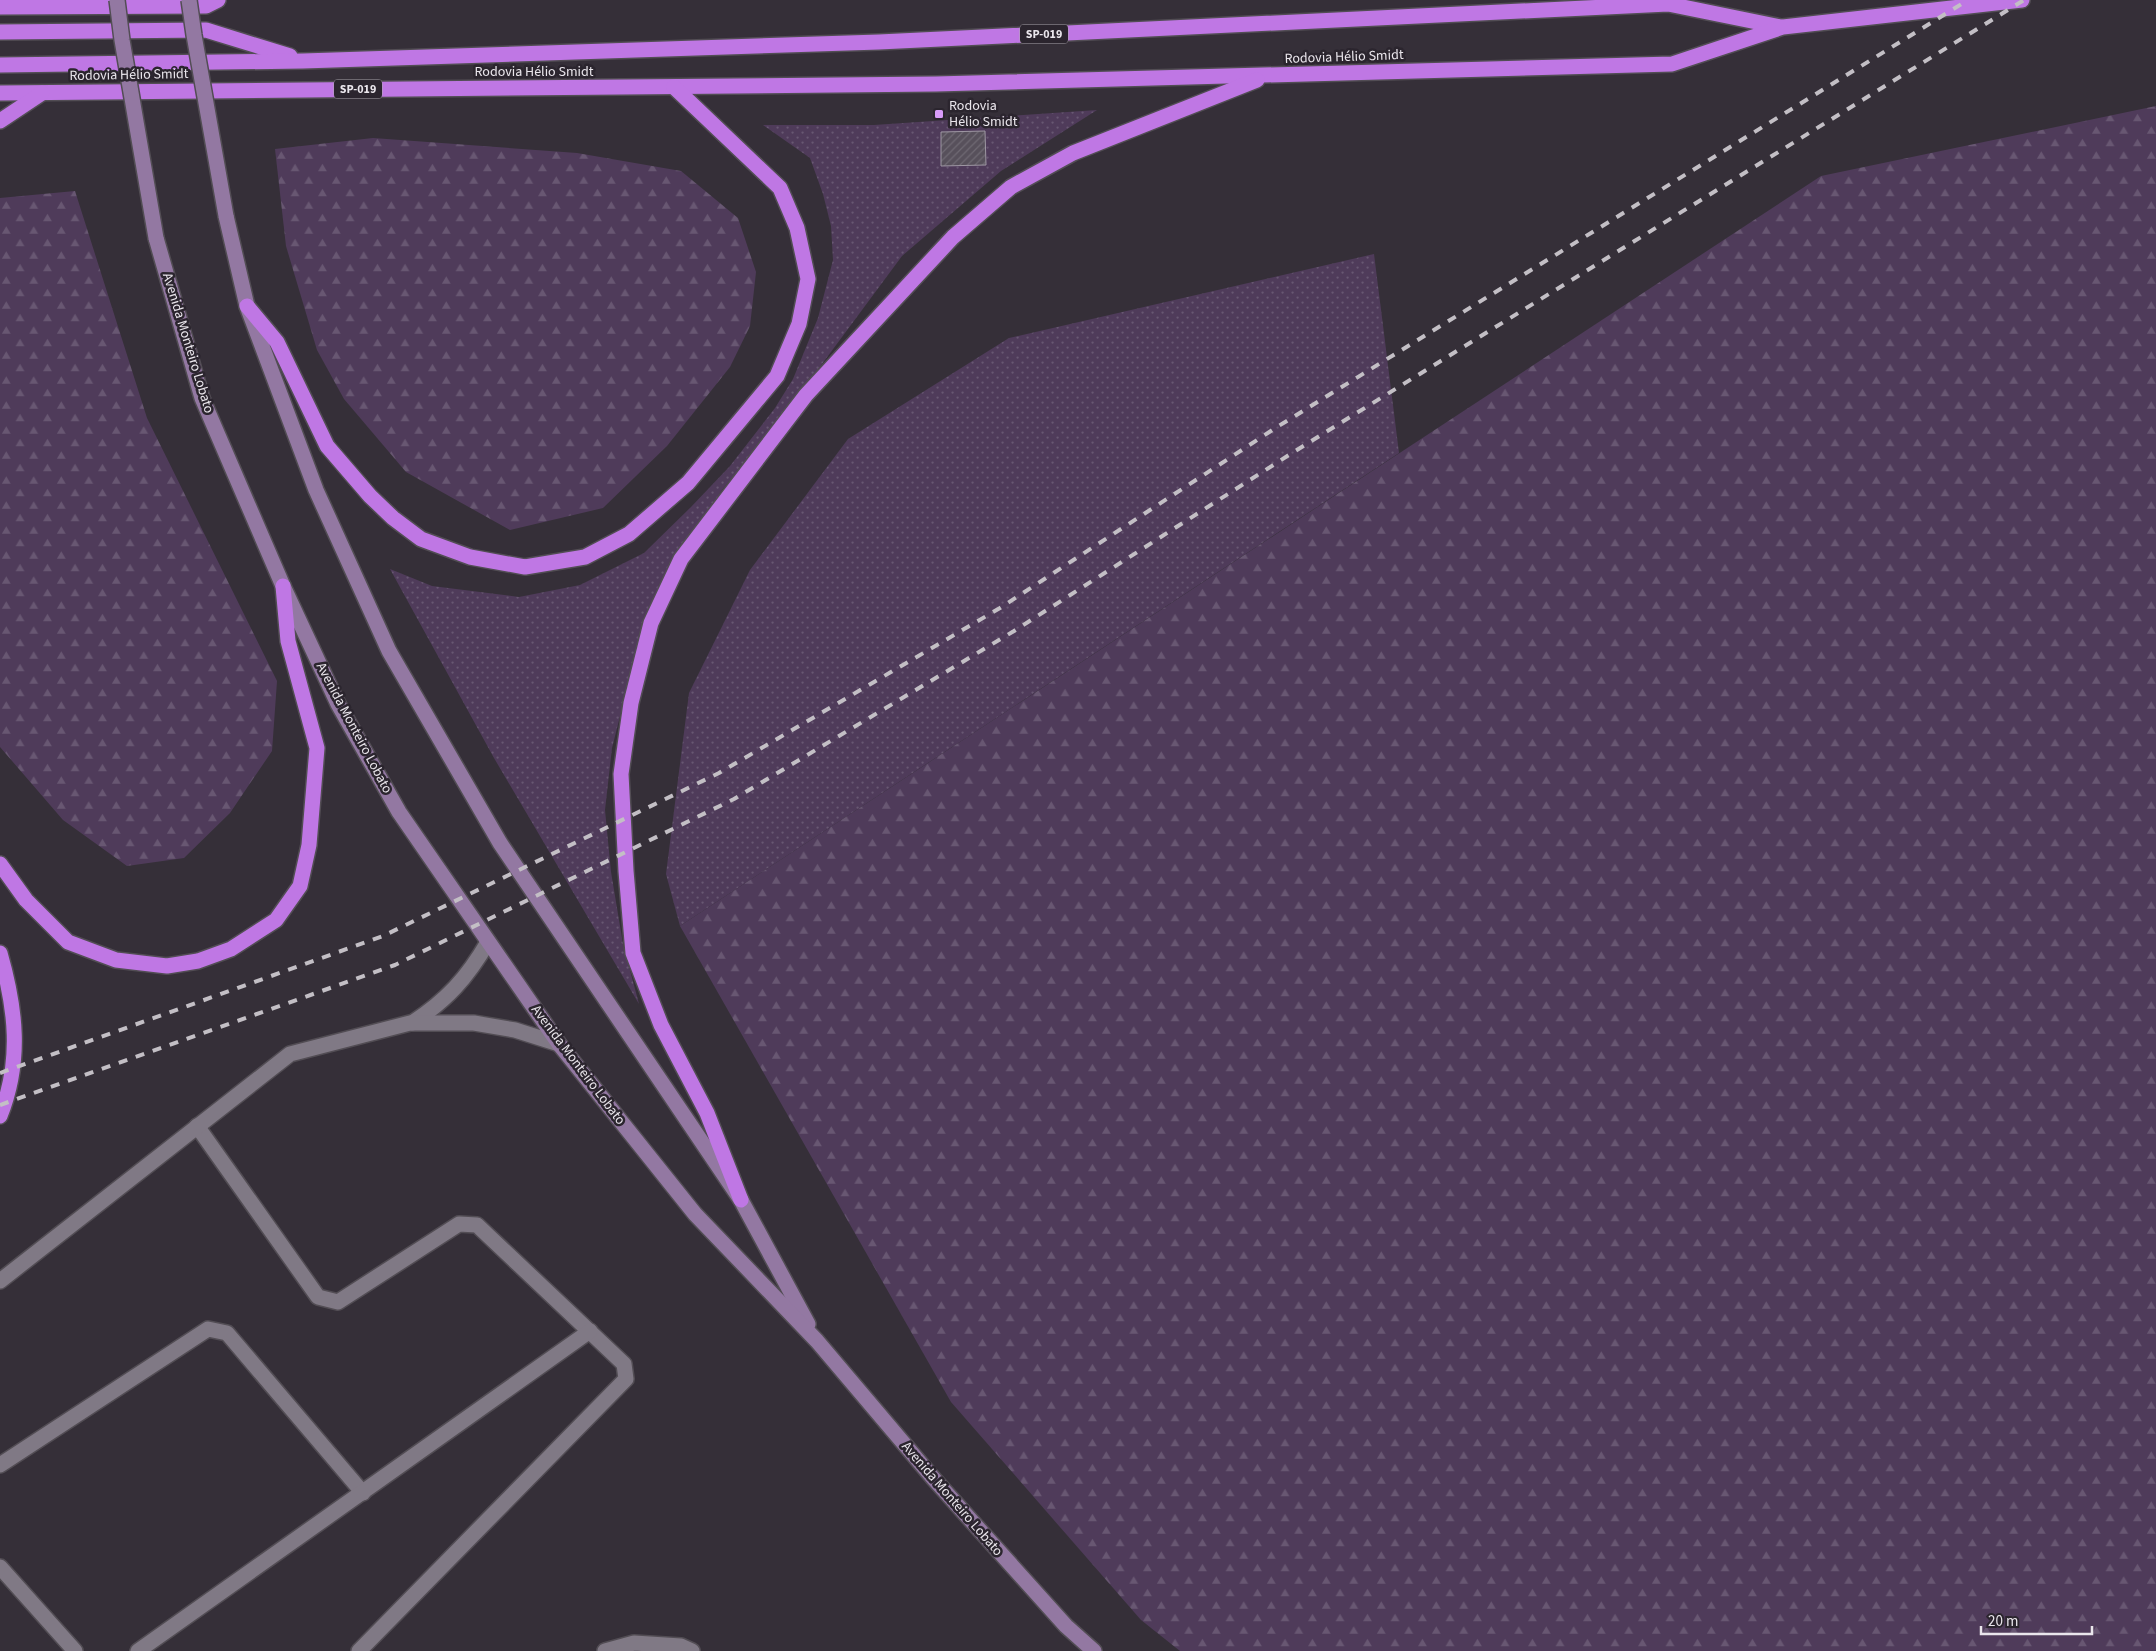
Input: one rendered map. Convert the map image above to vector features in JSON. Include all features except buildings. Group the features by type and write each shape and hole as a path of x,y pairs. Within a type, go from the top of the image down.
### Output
{"highway":[{"path":"0,8 206,6 218,0"},
{"name":"Rodovia Hélio Smidt","path":"0,93 936,84 1672,64 1783,27 2022,0"},
{"name":"Rodovia Hélio Smidt","path":"0,65 303,61 879,42 1668,4 1783,27"},
{"path":"0,32 206,30 303,61"},
{"path":"741,1200 707,1113 661,1025 633,954 621,774 631,703 651,623 682,559 806,395 953,237 1011,187 1073,153 1266,76"},
{"path":"247,306 277,342 327,446 370,496 393,518 421,539 470,557 525,567 585,557 629,534 688,482 777,376 800,324 808,279 797,228 780,188 674,87"},
{"path":"0,120 42,93"},
{"path":"0,864 26,900 68,942 116,960 167,966 198,961 231,948 276,920 300,886 309,845 317,748 288,641 284,586"},
{"path":"0,953 10,987 15,1022 15,1051 9,1093 0,1116"}],"main road":[{"name":"Avenida Monteiro Lobato","path":"117,0 122,40 156,238 202,398 338,704 394,804 559,1044 695,1214 817,1341 933,1478 1066,1626 1094,1651"},
{"name":"Avenida Monteiro Lobato","path":"189,0 226,216 247,306 316,490 388,651 500,843 741,1200 817,1341"}],"lane":[{"path":"410,1023 434,1008 455,989 473,968 488,942"},
{"path":"0,1281 290,1054 410,1023 474,1023 515,1030 559,1044"},
{"path":"197,1126 318,1297 338,1302 459,1224 477,1225 624,1364 626,1379 359,1651"},
{"path":"0,1465 208,1329 227,1333 363,1493"},
{"path":"138,1651 590,1331"},
{"path":"0,1567 75,1651"},
{"path":"605,1651 634,1642 681,1646 692,1651"}],"green space":[{"path":"2156,106 2156,1651 1180,1651 1141,1620 951,1402 680,926 1821,176"},
{"path":"1097,110 1001,171 902,256 785,414 722,490 660,589 633,665 612,748 605,810 611,872 623,944 639,1004 494,758 390,569 432,586 519,597 580,585 644,553 730,466 775,408 793,379 818,318 833,260 831,226 823,194 810,158 763,125 874,125"},
{"path":"373,138 577,153 681,171 738,218 756,272 750,326 730,367 667,446 603,508 510,530 406,472 344,399 317,350 286,246 275,149"},
{"path":"75,191 147,418 277,681 272,751 230,813 184,858 127,866 63,820 0,747 0,198"},
{"path":"1374,254 1399,453 680,926 666,874 689,693 750,570 848,439 1009,338"}],"railway":[{"path":"0,1073 383,936 719,773 1000,608 1277,427 1968,0"},
{"path":"0,1105 395,965 734,799 1014,631 1292,453 2024,0"}],"place":[{"name":"Rodovia Hélio Smidt","path":"939,114"}]}
